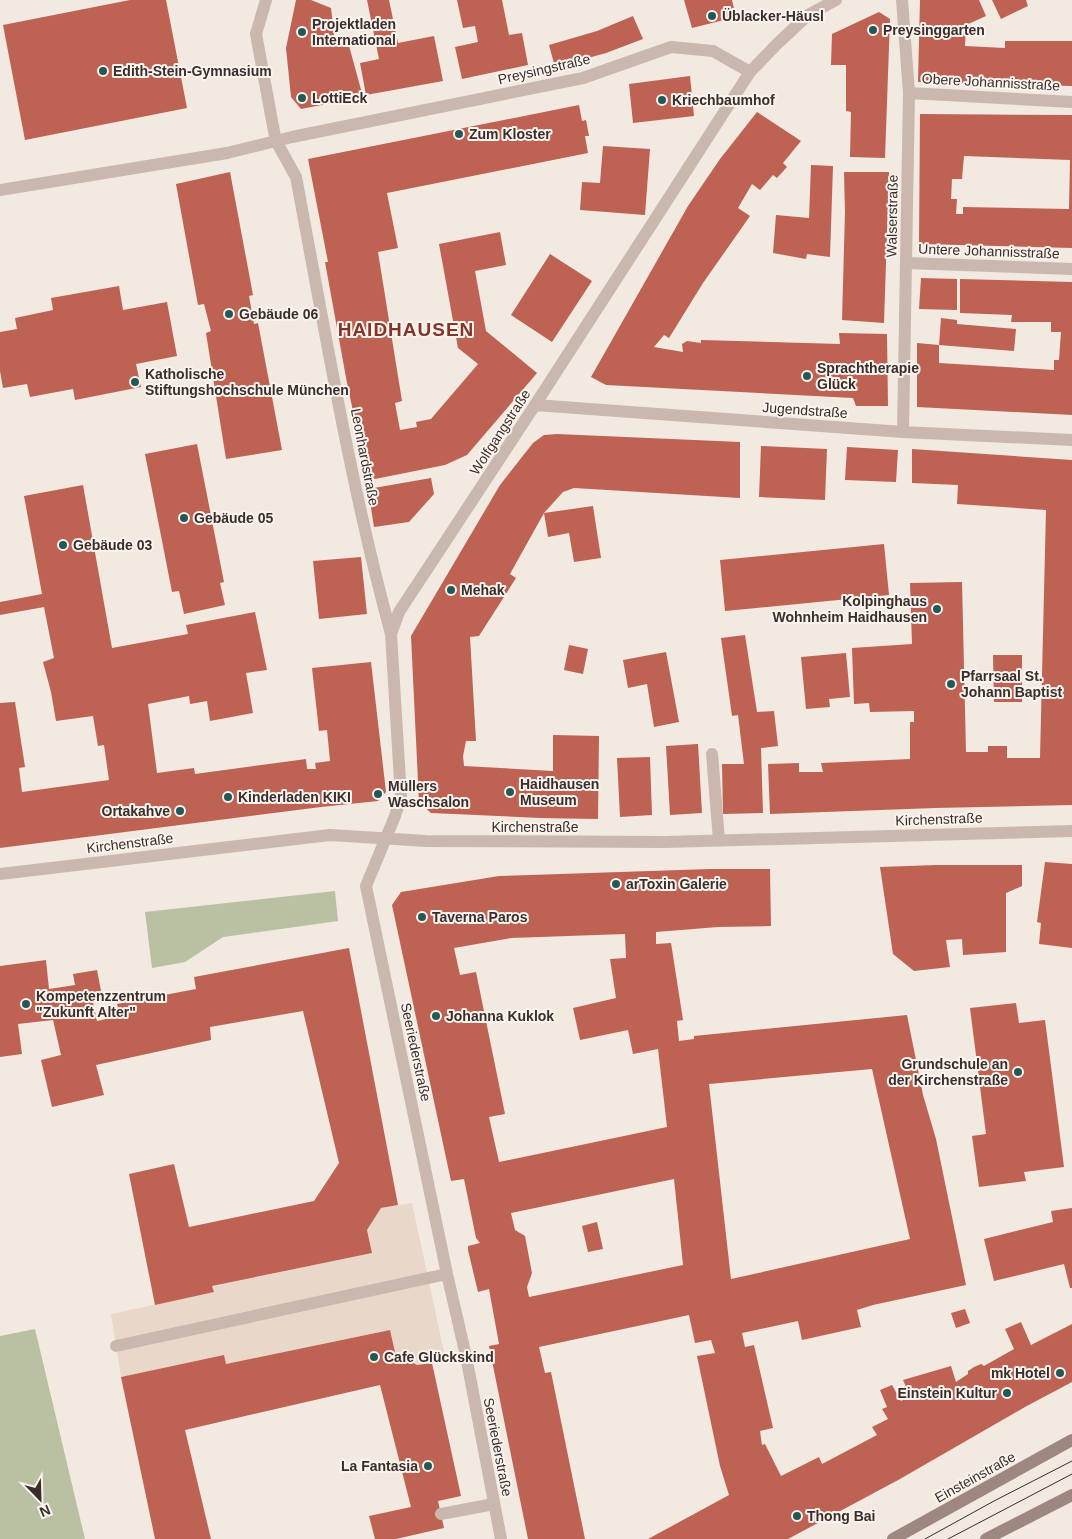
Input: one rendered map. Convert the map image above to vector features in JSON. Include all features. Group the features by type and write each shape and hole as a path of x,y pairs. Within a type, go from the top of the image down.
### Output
{"main road":[{"name":"Einsteinstraße","path":"893,1539 1072,1440"},
{"path":"986,1539 1072,1495"}],"street":[{"name":"Leonhardstraße","path":"266,0 256,34 276,141 296,177 355,486 372,567 391,634"},
{"path":"750,72 808,15 836,0"},
{"name":"Walserstraße","path":"902,0 909,93 903,432"},
{"name":"Preysingstraße","path":"0,190 227,152 583,78 671,47 713,51 750,72"},
{"name":"Wolfgangstraße","path":"385,839 401,797 391,634 399,612 536,405 750,72"},
{"name":"Obere Johannisstraße","path":"909,93 1072,102"},
{"name":"Untere Johannisstraße","path":"906,263 1072,268"},
{"name":"Jugendstraße","path":"536,405 903,432 1072,440"},
{"path":"712,754 719,840"},
{"name":"Kirchenstraße","path":"0,874 330,835 444,842 719,840 1072,831"},
{"name":"Seeriederstraße","path":"385,839 366,886 447,1274 466,1356 501,1539"},
{"path":"116,1346 447,1274"},
{"path":"441,1514 494,1504"}],"green space":[{"path":"335,891 338,921 223,937 185,962 152,968 145,912"},
{"path":"35,1329 85,1539 0,1539 0,1336"}],"shaded area":[{"path":"412,1203 446,1361 417,1365 395,1352 390,1330 226,1364 121,1377 111,1314 214,1292 212,1286 372,1253 367,1230 381,1208"}],"building":[{"path":"130,0 166,0 187,108 25,140 3,25"},
{"path":"296,0 311,0 331,8 335,43 348,42 363,97 301,109 291,97 286,48"},
{"path":"367,0 389,0 398,43 434,36 443,81 366,95 360,63 379,59"},
{"path":"457,0 502,0 509,35 522,33 528,65 462,79 455,47 478,42 475,26 463,28"},
{"path":"684,0 732,0 736,17 692,28"},
{"path":"920,0 979,0 986,16 966,25 965,46 1005,48 1005,41 1072,41 1072,86 918,82"},
{"path":"992,0 1026,0 1028,6 1001,19"},
{"path":"879,12 890,19 885,158 850,157 851,112 846,111 846,65 831,65 832,34"},
{"path":"633,16 643,39 606,53 555,67 549,45 597,31"},
{"name":"Kriechbaumhof","path":"690,76 694,116 633,123 629,84"},
{"path":"579,105 582,121 586,120 589,136 585,136 588,153 387,193 398,248 378,252 402,401 395,403 400,430 417,427 416,422 431,419 478,364 458,348 439,244 500,232 506,265 475,271 486,331 537,373 467,455 445,465 375,479 366,472 347,383 325,262 328,262 308,159"},
{"path":"757,112 801,141 783,163 787,167 777,178 773,175 760,190 752,184 738,208 750,216 703,283 669,338 664,335 654,347 683,352 682,344 687,341 701,343 701,340 840,344 839,333 887,334 888,406 856,406 853,398 606,385 591,377 688,206 720,159"},
{"path":"920,114 1072,115 1072,248 919,244","holes":["964,156 1070,160 1069,209 963,207 963,214 956,214 957,199 951,199 952,179 962,179"]},
{"path":"603,146 650,149 645,215 580,210 582,182 600,183"},
{"path":"811,165 833,166 830,257 807,254 806,259 773,253 776,215 809,218"},
{"name":"Gebäude 06","path":"230,172 253,295 249,296 254,324 258,323 282,450 226,459 206,333 211,331 204,304 198,305 176,184"},
{"path":"844,172 889,172 884,323 842,320 845,212"},
{"path":"550,254 592,281 552,342 511,315"},
{"path":"921,278 957,279 957,310 919,309"},
{"path":"960,279 1072,282 1072,415 917,407 917,343 939,345 939,363 1054,370 1054,360 1059,360 1061,332 1051,332 1051,322 1011,322 1012,315 960,313"},
{"path":"119,286 123,310 167,302 177,356 136,364 141,387 75,400 73,389 30,397 27,384 3,388 0,371 0,332 17,329 15,318 53,310 51,298"},
{"path":"941,318 957,320 957,324 1016,329 1014,351 939,345"},
{"path":"544,435 740,442 740,498 574,488 563,492 544,513 510,574 516,578 479,636 470,637 476,741 466,741 463,756 464,766 553,771 553,735 599,736 598,819 431,813 419,802 411,636 500,485 533,443"},
{"name":"Gebäude 05","path":"197,444 224,582 220,583 225,605 184,614 179,591 172,592 145,454"},
{"path":"761,446 827,449 825,500 759,497"},
{"path":"847,447 898,450 896,482 845,480"},
{"path":"912,449 1072,460 1072,805 770,814 768,764 799,763 799,772 823,772 821,763 910,759 910,722 914,722 914,711 870,712 869,703 854,704 852,648 912,644 910,583 962,582 966,752 988,752 988,746 1007,746 1007,758 1040,758 1046,510 957,504 958,485 912,483"},
{"path":"431,478 434,494 409,522 374,527 368,489"},
{"path":"83,485 112,648 188,634 186,625 255,612 267,670 246,673 253,713 210,721 207,701 190,704 189,696 148,704 157,773 194,768 195,774 306,759 307,769 316,769 315,763 330,761 327,730 319,731 312,668 371,662 386,792 378,801 0,848 0,703 15,702 25,767 19,768 22,792 109,780 104,745 98,746 93,716 56,721 43,662 54,658 44,607 0,615 0,602 42,594 24,496"},
{"path":"593,506 601,558 574,562 569,533 548,537 544,513"},
{"path":"884,544 889,595 725,611 720,560"},
{"path":"361,557 367,614 319,619 313,561"},
{"path":"745,635 757,712 774,711 778,746 761,748 763,813 723,814 722,764 744,764 738,715 732,716 721,638"},
{"path":"569,645 588,649 583,674 564,670"},
{"path":"666,652 679,722 654,727 647,684 628,688 623,660"},
{"path":"846,653 850,697 829,699 830,707 806,709 801,657"},
{"path":"993,655 1022,655 1022,702 994,702"},
{"path":"698,744 702,813 670,815 666,746"},
{"path":"650,757 652,815 620,817 617,758"},
{"path":"1045,862 1072,864 1072,948 1039,944 1041,923 1037,922"},
{"path":"1022,865 1022,886 1006,893 1006,952 963,955 962,939 946,940 950,967 914,971 893,954 880,867"},
{"path":"710,869 770,869 771,926 718,927 656,932 656,944 671,943 683,1020 677,1021 679,1041 694,1039 694,1036 907,1015 923,1095 936,1139 966,1285 857,1310 861,1327 802,1340 798,1321 742,1333 745,1347 754,1345 773,1428 760,1431 762,1445 765,1444 781,1476 819,1457 822,1464 877,1435 872,1427 888,1419 882,1409 887,1407 880,1390 892,1385 901,1401 910,1396 903,1380 951,1366 956,1382 968,1374 968,1371 974,1367 981,1364 984,1366 1014,1349 1005,1329 1021,1322 1031,1345 1072,1324 1072,1382 900,1479 788,1539 648,1539 729,1495 720,1466 697,1356 715,1353 711,1340 695,1343 689,1315 539,1347 545,1373 551,1372 585,1539 528,1539 489,1346 499,1344 489,1289 478,1292 468,1250 468,1246 480,1243 476,1238 464,1179 451,1181 392,905 401,892 499,876","holes":["625,934 626,958 610,959 616,998 573,1008 580,1040 628,1030 633,1054 658,1049 667,1127 499,1162 489,1117 505,1114 476,972 460,975 454,948 511,938","872,1069 910,1239 731,1279 709,1084","674,1179 683,1265 529,1297 527,1287 532,1273 525,1236 515,1230 511,1213"]},
{"path":"349,948 398,1205 381,1208 367,1230 372,1253 212,1286 214,1292 155,1305 129,1174 174,1164 189,1227 314,1201 339,1163 303,1011 210,1027 211,1040 96,1065 104,1095 52,1107 41,1060 61,1055 53,1020 18,1024 22,1054 0,1057 0,966 46,960 49,989 75,985 73,974 97,970 102,996 92,998 97,1021 120,1016 117,1004 196,989 194,977"},
{"path":"1016,1003 1019,1023 1045,1020 1064,1167 1024,1172 1026,1181 979,1187 972,1136 986,1134 970,1008"},
{"path":"1072,1208 1072,1288 1070,1288 1064,1264 994,1281 984,1239 1053,1222 1051,1211"},
{"path":"597,1222 603,1249 588,1252 582,1226"},
{"path":"965,1309 970,1323 956,1328 951,1313"},
{"path":"390,1330 395,1352 417,1365 432,1363 461,1496 438,1501 444,1528 396,1539 375,1539 369,1516 411,1507 380,1385 185,1430 211,1539 155,1539 121,1377 224,1355 226,1364"}],"tram line":[{"path":"925,1539 1072,1461"},
{"path":"948,1539 1072,1474"}],"place":[{"name":"Üblacker-Häusl","path":"712,16"},
{"name":"Preysinggarten","path":"873,30"},
{"name":"Projektladen International","path":"302,32"},
{"name":"Edith-Stein-Gymnasium","path":"103,71"},
{"name":"LottiEck","path":"302,98"},
{"name":"Kriechbaumhof","path":"662,100"},
{"name":"Zum Kloster","path":"459,134"},
{"name":"Gebäude 06","path":"229,314"},
{"name":"Sprachtherapie Glück","path":"807,376"},
{"name":"Katholische Stiftungshochschule München","path":"135,382"},
{"name":"Gebäude 05","path":"184,518"},
{"name":"Gebäude 03","path":"63,545"},
{"name":"Mehak","path":"451,590"},
{"name":"Kolpinghaus Wohnheim Haidhausen","path":"937,609"},
{"name":"Pfarrsaal St. Johann Baptist","path":"951,684"},
{"name":"Haidhausen Museum","path":"510,792"},
{"name":"Müllers Waschsalon","path":"378,794"},
{"name":"Kinderladen KIKI","path":"228,797"},
{"name":"Ortakahve","path":"180,811"},
{"name":"arToxin Galerie","path":"616,884"},
{"name":"Taverna Paros","path":"422,917"},
{"name":"Kompetenzzentrum \"Zukunft Alter\"","path":"26,1004"},
{"name":"Johanna Kuklok","path":"436,1016"},
{"name":"Grundschule an der Kirchenstraße","path":"1018,1072"},
{"name":"Cafe Glückskind","path":"374,1357"},
{"name":"mk Hotel","path":"1060,1373"},
{"name":"Einstein Kultur","path":"1007,1393"},
{"name":"La Fantasia","path":"428,1466"},
{"name":"Thong Bai","path":"797,1516"}],"district":[{"name":"HAIDHAUSEN","path":"406,329"}]}
